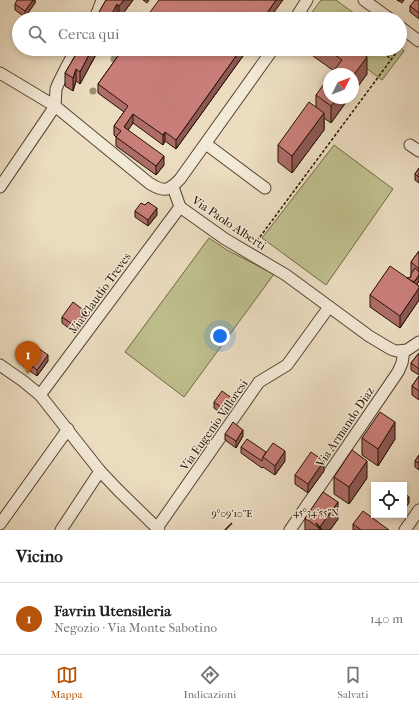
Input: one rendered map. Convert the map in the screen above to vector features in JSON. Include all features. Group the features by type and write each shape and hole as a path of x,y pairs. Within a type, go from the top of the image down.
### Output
{"street":[{"path":"98,12 102,0"},
{"path":"299,12 307,0"},
{"path":"364,0 380,12"},
{"path":"407,32 419,41"},
{"path":"0,187 54,106 56,89 72,56"},
{"path":"0,73 54,106 149,182 159,188 165,189 173,187 180,179 268,56"},
{"path":"206,144 265,188"},
{"name":"Via Paolo Alberti","path":"173,187 180,207 225,239 286,276 388,348 397,351 404,350"},
{"name":"Via Claudio Treves","path":"40,395 180,207"},
{"name":"Via Eugenio Villoresi","path":"158,529 259,382 287,365 329,307"},
{"path":"404,350 419,342"},
{"name":"Via Armando Diaz","path":"290,530 398,372 402,363 404,350"},
{"path":"0,365 23,380 40,395 100,471 158,529"},
{"path":"0,524 68,429"},
{"path":"61,530 100,471"},
{"path":"405,530 419,510"}],"path":[{"path":"388,56 391,60"},
{"path":"248,253 394,56"}],"green space":[{"path":"321,0 336,0 352,12 312,12"},
{"path":"350,56 400,56 382,80"},
{"path":"334,145 393,189 326,285 262,238"},
{"path":"209,238 227,250 274,274 184,397 125,352"}],"building":[{"path":"17,0 33,0 25,11 15,4"},
{"path":"106,0 124,0 119,6 117,4 113,12 99,12"},
{"path":"159,0 276,0 268,12 150,12"},
{"path":"415,0 419,0 419,13 410,6"},
{"path":"75,56 88,56 80,72 76,69 73,78 65,73"},
{"path":"118,56 236,56 176,140 165,132 163,135 133,114 124,127 164,156 156,166 116,137 121,131 114,126 128,106 98,84"},
{"path":"337,56 367,57 359,68 336,68 342,60"},
{"path":"323,85 323,100 316,95"},
{"path":"309,102 324,113 292,156 278,145"},
{"path":"419,168 419,177 415,174"},
{"path":"148,202 157,208 148,220 135,211 141,203 145,205"},
{"path":"419,251 419,269 411,262"},
{"path":"390,266 419,286 400,316 370,295"},
{"path":"415,268 419,272 419,275 414,282 407,278 411,277 411,274"},
{"path":"73,302 86,312 75,326 62,317"},
{"path":"34,345 48,355 37,370 23,360"},
{"path":"419,353 419,369 411,363"},
{"path":"419,376 419,391 412,386"},
{"path":"222,391 233,399 225,410 214,402"},
{"path":"380,412 395,422 378,449 362,438"},
{"path":"233,422 243,430 236,441 225,434"},
{"path":"247,439 266,452 262,461 241,447"},
{"path":"273,443 285,451 275,466 263,457"},
{"path":"352,450 367,461 349,487 334,477"},
{"path":"311,452 324,461 308,484 295,475"},
{"path":"419,455 419,463 415,461"},
{"path":"323,492 338,502 319,528 305,518"},
{"path":"363,511 389,530 361,530 353,524"}],"place":[{"name":"Favrin Utensileria","path":"28,374"}]}
